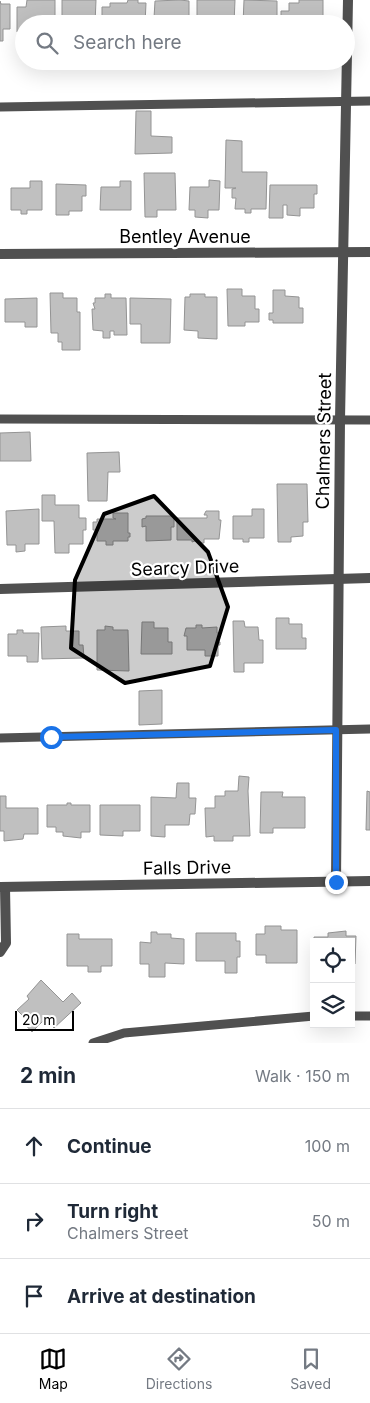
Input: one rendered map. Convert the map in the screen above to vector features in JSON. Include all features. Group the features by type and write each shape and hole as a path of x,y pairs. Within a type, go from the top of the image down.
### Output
{"street":[{"name":"Chalmers Street","path":"348,0 348,15"},
{"name":"Chalmers Street","path":"336,882 340,420 347,70"},
{"name":"Bentley Avenue","path":"0,254 370,252"},
{"name":"Searcy Drive","path":"0,589 370,578"},
{"name":"Falls Drive","path":"0,952 6,943 2,887 370,881"}],"lane":[{"path":"0,107 370,101"},
{"path":"0,419 370,420"},
{"path":"0,738 370,729"},
{"path":"93,1043 124,1033 310,1016"},
{"path":"355,1016 370,1016"}],"highlighted area":[{"path":"154,496 208,552 228,607 210,666 125,683 71,648 75,580 104,514"}],"building":[{"path":"27,0 55,0 55,15 17,15 17,7 26,7"},
{"path":"62,0 96,0 95,15 62,15"},
{"path":"128,0 138,0 138,3 146,3 145,15 102,15 102,7 110,7 110,3 127,3"},
{"path":"197,0 235,0 234,15 197,15"},
{"path":"244,0 277,1 277,15 243,15"},
{"path":"299,0 323,0 323,15 281,15 281,11 289,11 289,3 299,3"},
{"path":"0,1 1,4 10,4 10,29 3,29 3,41 0,41"},
{"path":"155,1 189,1 189,15 154,15"},
{"path":"136,111 151,111 151,136 172,137 172,153 135,154"},
{"path":"226,140 242,141 242,172 267,172 266,209 251,209 251,213 245,213 245,209 235,209 236,198 232,198 232,189 236,188 225,188"},
{"path":"144,173 175,173 176,210 157,210 157,217 145,217"},
{"path":"209,180 220,181 219,210 208,210 208,218 195,217 195,210 189,210 190,187 209,187"},
{"path":"30,181 42,181 42,210 27,210 27,214 21,214 21,210 11,210 11,188 30,188"},
{"path":"120,181 131,181 131,210 100,210 101,187 120,187"},
{"path":"56,184 86,185 86,196 82,196 82,211 69,211 69,215 56,215"},
{"path":"270,185 317,185 317,194 314,194 314,208 300,208 300,216 287,215 287,205 283,205 283,218 269,218"},
{"path":"227,289 242,289 242,296 255,296 255,309 259,309 259,322 245,322 245,326 228,326"},
{"path":"273,290 285,290 285,296 299,297 299,308 303,308 303,323 273,323 273,320 269,320 269,313 273,313"},
{"path":"50,293 63,293 63,298 77,298 77,312 80,312 80,350 62,350 62,342 58,342 58,333 51,333"},
{"path":"105,294 111,294 111,298 126,298 127,335 114,335 114,331 110,331 110,338 103,338 103,331 93,330 92,309 95,309 93,303 95,303 95,298 105,298"},
{"path":"190,294 205,294 205,297 217,297 217,339 198,338 198,331 184,330 185,297 190,297"},
{"path":"37,298 37,327 25,327 25,322 5,322 5,299"},
{"path":"130,298 171,299 170,343 141,343 141,324 130,324"},
{"path":"30,432 31,461 0,461 0,433"},
{"path":"119,452 120,472 108,472 107,501 88,501 87,453"},
{"path":"277,484 307,484 308,522 303,522 303,536 291,537 291,542 278,542"},
{"path":"42,495 55,495 55,505 79,505 79,518 86,518 86,530 83,530 83,544 69,544 69,553 55,553 54,521 42,521"},
{"path":"39,509 39,544 25,544 25,551 16,552 16,545 7,545 6,511"},
{"path":"252,509 264,509 264,538 249,538 249,542 243,542 243,539 233,539 233,516 252,516"},
{"path":"206,511 219,511 219,520 221,520 219,539 204,539 204,543 198,543 198,540 192,542 192,540 177,540 177,518 207,518 207,515 204,515"},
{"path":"113,513 128,513 128,533 130,533 130,537 128,537 128,541 113,541 113,545 106,545 106,541 97,541 97,530 93,530 93,522 97,522 97,519 116,519 113,518"},
{"path":"146,516 174,516 174,527 171,527 171,540 146,541 146,526 142,527 142,519 146,518"},
{"path":"276,618 289,618 289,624 302,624 302,638 306,638 306,649 276,649"},
{"path":"233,621 244,621 245,627 258,627 259,640 263,640 263,663 244,663 244,672 234,672"},
{"path":"142,622 154,622 154,628 168,628 168,642 172,642 172,654 141,654"},
{"path":"196,625 202,625 202,628 217,627 217,633 219,633 218,642 220,642 220,645 218,645 218,656 205,656 205,650 187,650 187,636 184,636 186,628 196,628"},
{"path":"66,626 66,631 79,631 79,645 83,645 84,658 42,659 41,627"},
{"path":"105,626 113,627 113,630 128,630 129,671 97,670 97,630 105,630"},
{"path":"17,630 23,630 23,633 39,633 38,662 27,662 27,656 8,656 8,634 17,634"},
{"path":"162,690 162,724 139,725 139,691"},
{"path":"239,776 249,777 250,836 233,836 233,841 214,841 214,836 206,837 205,808 215,808 215,796 225,796 225,791 238,791"},
{"path":"177,783 189,783 189,798 196,798 195,814 190,814 189,825 165,825 165,837 151,836 151,797 176,798"},
{"path":"367,791 370,792 370,830 366,830"},
{"path":"261,792 283,792 282,797 305,797 305,828 273,828 273,833 260,833"},
{"path":"0,796 6,796 6,808 38,808 38,834 24,834 23,839 4,841 4,831 0,831"},
{"path":"67,803 71,803 71,805 90,805 90,832 81,832 81,838 63,836 63,832 56,832 56,827 47,827 47,805 67,805"},
{"path":"100,805 140,805 140,831 123,831 123,836 100,835"},
{"path":"265,926 281,926 281,930 297,930 297,963 266,963 266,955 256,955 256,934 265,934"},
{"path":"346,931 346,936 356,936 355,964 355,938 314,938 328,937 328,933"},
{"path":"151,932 171,934 171,938 184,939 184,964 165,963 165,977 149,977 149,964 140,964 140,942 151,943"},
{"path":"196,933 236,933 236,941 240,941 237,973 225,973 225,961 196,961"},
{"path":"67,934 79,934 79,939 112,939 112,966 101,966 101,972 88,972 88,966 67,966"},
{"path":"41,980 63,1002 72,993 81,1003 54,1028 45,1019 32,1032 23,1022 26,1019 17,1010 29,999 27,996"}],"route":[{"path":"51,737 336,730 336,882"}]}
